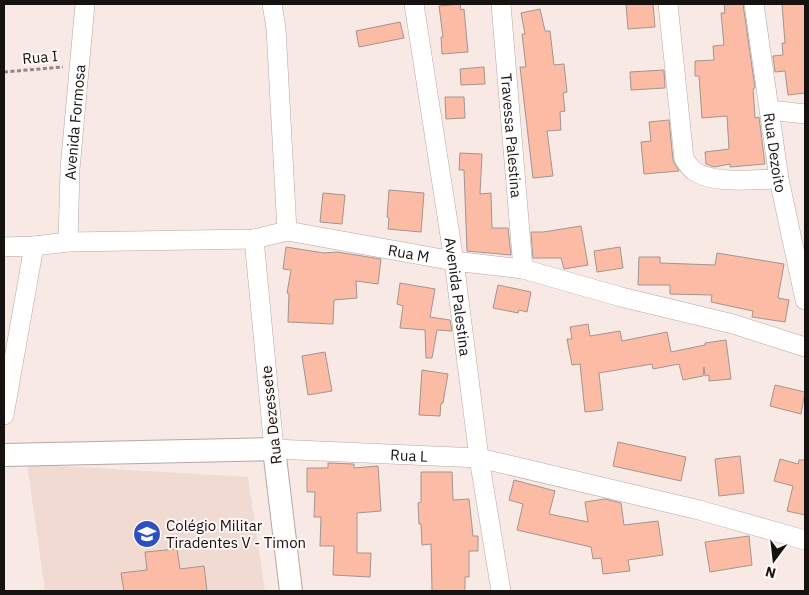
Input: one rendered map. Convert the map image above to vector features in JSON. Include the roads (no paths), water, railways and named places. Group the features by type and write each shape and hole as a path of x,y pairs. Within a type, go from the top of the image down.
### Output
{"street":[{"name":"Avenida Formosa","path":"68,242 70,169 85,4"},
{"path":"272,4 276,28 287,231"},
{"name":"Avenida Palestina","path":"414,4 454,261 480,458 501,591"},
{"name":"Travessa Palestina","path":"501,4 523,269"},
{"path":"668,4 684,159 692,170 705,177 722,180 779,179"},
{"name":"Rua Dezoito","path":"754,4 779,179 805,300"},
{"path":"770,110 805,114"},
{"name":"Rua M","path":"4,247 68,242 254,239 287,231 454,261 523,269 621,297 732,324 805,347"},
{"name":"Rua Dezessete","path":"254,239 274,449 291,591"},
{"path":"4,415 34,246"},
{"name":"Rua L","path":"4,455 274,449 480,458 698,510 805,540"}],"place":[{"name":"Colégio Militar Tiradentes V - Timon","path":"147,534"}]}
